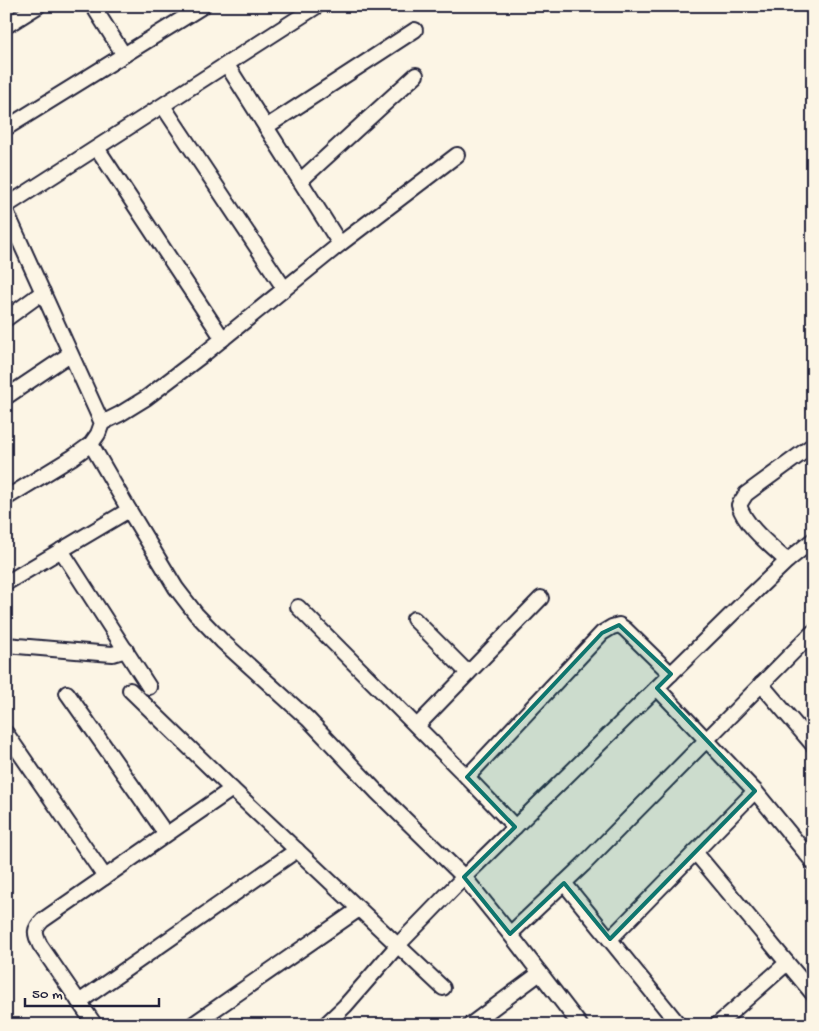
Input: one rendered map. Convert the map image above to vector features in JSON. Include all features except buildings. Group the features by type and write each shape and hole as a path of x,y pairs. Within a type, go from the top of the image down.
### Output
{"street":[{"path":"6,26 38,6"},
{"path":"93,6 124,55"},
{"path":"6,128 203,6"},
{"path":"6,206 317,6"},
{"path":"266,127 415,30"},
{"path":"227,64 340,244"},
{"path":"300,181 416,75"},
{"path":"163,106 284,288"},
{"path":"97,148 222,339"},
{"path":"6,498 91,444 98,434 102,423 146,398 340,244 457,155"},
{"path":"6,211 102,423"},
{"path":"6,319 43,292"},
{"path":"6,397 70,354"},
{"path":"91,444 128,510 176,588 196,614 222,641 308,719 377,792 464,877 580,1025"},
{"path":"787,561 742,515 739,505 746,494 813,446"},
{"path":"6,583 128,510"},
{"path":"325,1025 345,1006 398,945 464,877 787,561 813,540"},
{"path":"61,550 149,687"},
{"path":"416,726 541,598"},
{"path":"298,607 515,827"},
{"path":"414,619 468,673"},
{"path":"467,777 602,633 612,627 618,625 625,629 671,674"},
{"path":"510,934 583,865 813,632"},
{"path":"6,645 113,654 126,650"},
{"path":"761,684 810,737"},
{"path":"657,688 755,791 813,862"},
{"path":"130,690 442,988"},
{"path":"67,693 166,834"},
{"path":"6,733 105,877"},
{"path":"95,1025 40,945 35,935 36,927 232,789"},
{"path":"610,940 755,791"},
{"path":"79,1002 297,850"},
{"path":"695,852 786,964 813,994"},
{"path":"564,883 679,1025"},
{"path":"192,1025 359,909"},
{"path":"717,1025 786,964"},
{"path":"470,1025 540,973"}],"highlighted area":[{"path":"619,625 671,674 657,688 755,791 610,939 564,883 510,934 464,877 515,827 467,777 602,633"}]}
